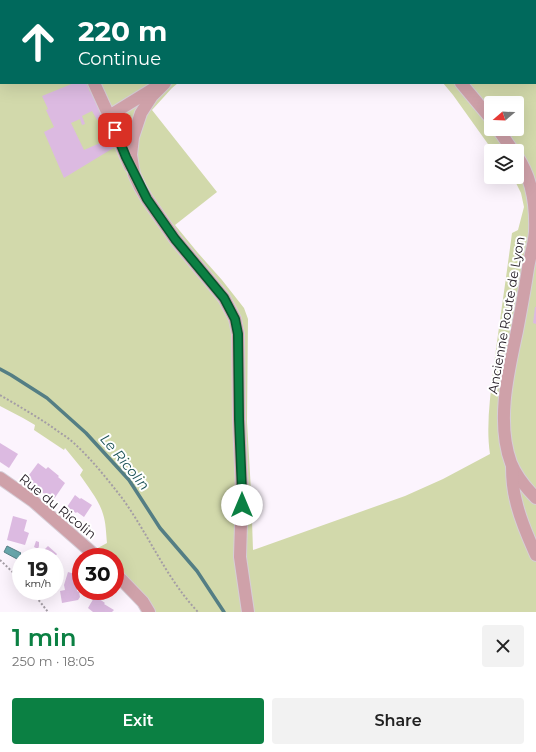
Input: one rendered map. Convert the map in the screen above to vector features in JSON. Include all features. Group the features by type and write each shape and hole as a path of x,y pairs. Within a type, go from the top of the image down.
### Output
{"street":[{"path":"94,84 126,157 147,199 175,239 224,298 235,319 238,334 242,492 240,556 248,612"},
{"path":"109,116 162,84"},
{"path":"134,174 131,155 133,137 141,113 152,96 163,84"},
{"path":"462,84 484,111"},
{"name":"Ancienne Route de Lyon","path":"524,169 532,193 535,213 535,233 506,388 504,411 505,437 507,450 512,465 522,481 536,498"},
{"path":"512,465 512,482 515,500 536,555"},
{"name":"Rue du Ricolin","path":"0,478 32,501 87,548"},
{"path":"124,582 143,602 149,612"}],"path":[{"path":"0,395 41,419 76,444 97,467 122,498 174,582 198,612"},
{"path":"0,560 12,571"},
{"path":"38,600 48,612"}],"green space":[{"path":"0,84 177,84 152,110 217,192 175,225 244,308 248,319 247,422 253,550 405,496 443,479 490,454 488,423 493,372 512,233 518,230 524,207 521,193 516,184 524,184 524,144 488,144 444,84 536,84 536,612 156,612 147,598 124,575 124,548 98,548 107,543 105,521 99,504 80,475 83,470 65,448 64,450 34,430 35,425 0,406"}],"water":[{"path":"7,546 12,548 12,556 4,552"}],"building":[{"path":"72,84 86,84 90,92 91,91 102,118 97,120 92,111 82,116 85,124 82,125 80,119 71,123 84,150 100,143 98,131 101,130 99,125 103,123 115,147 64,178 44,132 54,127 46,110 48,109 42,96"},
{"path":"536,307 536,324 533,323"},
{"path":"0,443 18,454 9,468 0,462"},
{"path":"38,463 46,469 48,467 65,483 54,499 30,484 31,483 26,479"},
{"path":"75,495 92,505 84,517 67,507"},
{"path":"13,516 27,520 24,531 29,533 25,545 7,540"},
{"path":"36,541 39,542 38,548 34,547"},
{"path":"68,572 72,573 72,600 78,600 62,603 62,600 64,600 64,585"},
{"path":"93,600 101,600 105,603 104,604 114,610 112,612 93,612 88,608"}],"waterway":[{"name":"Le Ricolin","path":"0,369 47,398 86,433 129,480 160,528 197,571 224,612"}],"route":[{"path":"115,130 126,157 147,199 175,239 224,298 235,319 238,334 242,505"}]}
